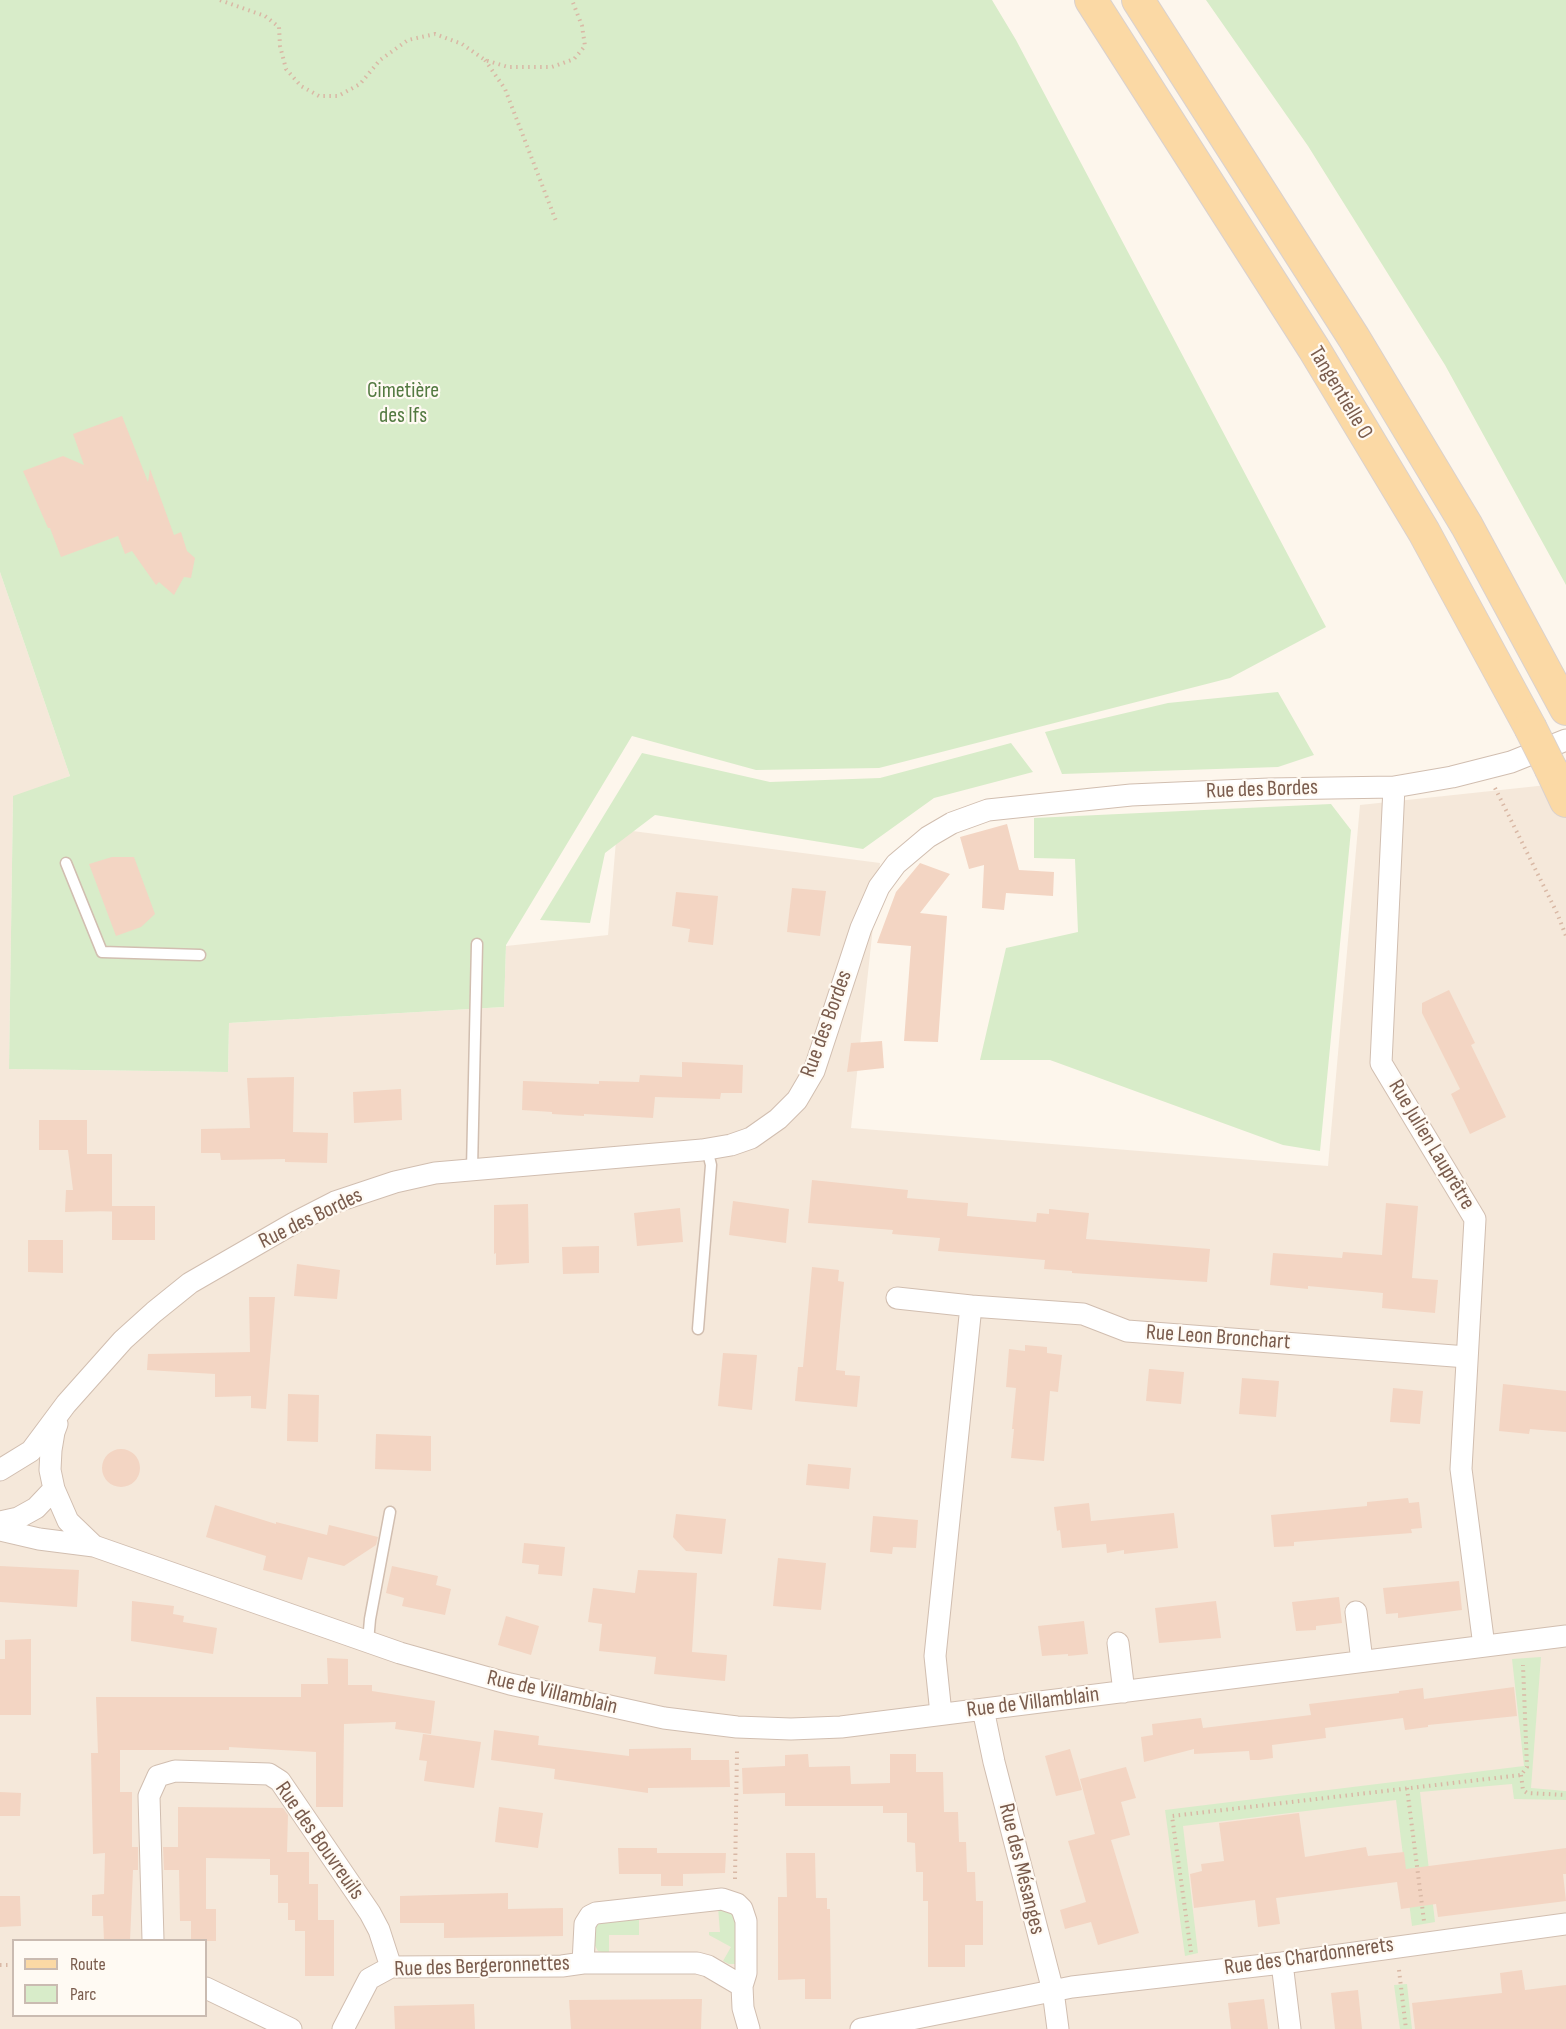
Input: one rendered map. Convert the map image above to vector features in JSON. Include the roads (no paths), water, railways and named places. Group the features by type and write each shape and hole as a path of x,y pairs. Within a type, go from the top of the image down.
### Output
{"main road":[{"name":"Tangentielle O","path":"1091,0 1314,349 1424,532 1530,727 1566,801"},
{"name":"Tangentielle O","path":"1138,0 1389,397 1467,526 1566,709"}],"street":[{"name":"Rue des Bordes","path":"0,1470 31,1451 66,1404 123,1340 154,1311 190,1283 228,1260 335,1202 395,1182 435,1173 707,1149 751,1138 778,1119 797,1100 814,1071 861,928 879,887 896,864 928,837 952,823 988,810 1131,795 1394,787 1512,762 1566,740"},
{"name":"Rue Julien Lauprêtre","path":"1394,787 1382,1063 1475,1219 1461,1469 1484,1646"},
{"name":"Rue Leon Bronchart","path":"897,1298 1083,1314 1127,1331 1467,1357"},
{"path":"941,1714 935,1656 971,1306"},
{"name":"Rue des Bordes","path":"66,1404 54,1432 50,1470 54,1489 68,1521 94,1546"},
{"path":"0,1522 18,1518 36,1508 54,1489"},
{"name":"Rue de Villamblain","path":"0,1530 39,1539 94,1546 400,1653 530,1689 664,1718 737,1727 791,1729 842,1727 1566,1636"},
{"path":"1356,1612 1362,1661"},
{"name":"Rue de Villamblain","path":"1118,1643 1124,1692"},
{"name":"Rue des Mésanges","path":"983,1709 994,1762 1053,1991 1058,2029"},
{"name":"Rue des Bouvreuils","path":"153,1939 149,1796 158,1776 175,1771 268,1774 280,1780 370,1913 379,1930 391,1967"},
{"name":"Rue des Bergeronnettes","path":"343,2029 369,1979 391,1967 697,1963 708,1966 742,1986 746,1973 746,1921 742,1909 737,1904 722,1899 596,1913 590,1916 585,1924 583,1963"},
{"name":"Rue des Chardonnerets","path":"869,2028 1053,1991 1282,1963 1427,1941 1566,1924"},
{"path":"1282,1963 1290,2029"},
{"path":"742,1986 743,2008 750,2029"},
{"path":"207,1988 291,2029"}],"lane":[{"path":"66,863 102,952 200,955"},
{"path":"472,1169 477,944"},
{"path":"698,1329 711,1165 707,1149"},
{"path":"368,1642 370,1619 390,1512"}],"park label":[{"name":"Cimetière des Ifs","path":"403,404"}]}
